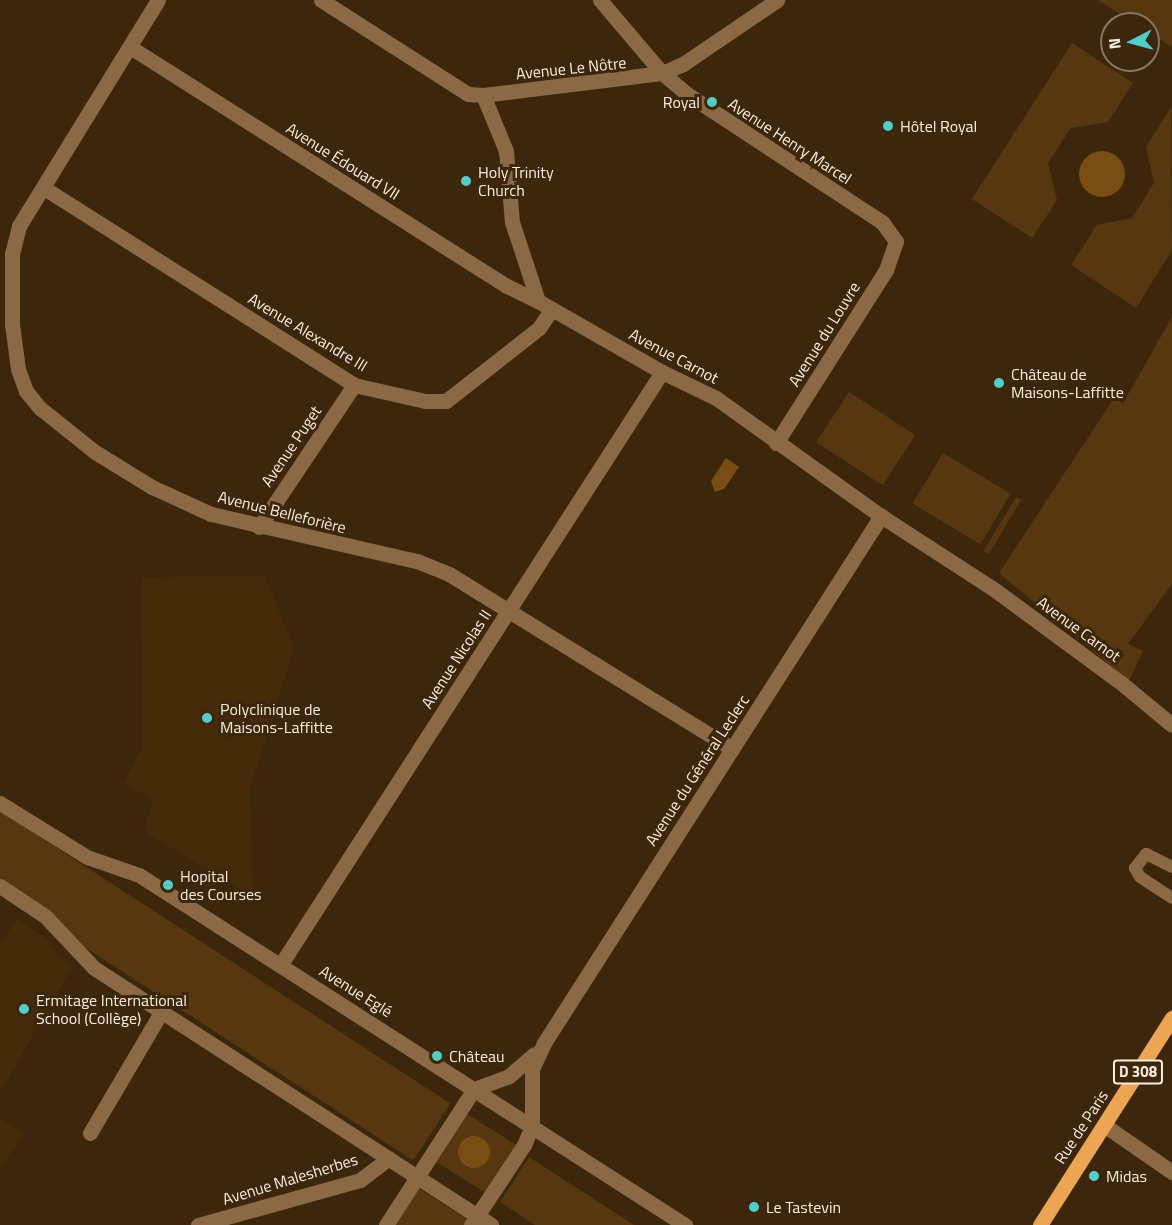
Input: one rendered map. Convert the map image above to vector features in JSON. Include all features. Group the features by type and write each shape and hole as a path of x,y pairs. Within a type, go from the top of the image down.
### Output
{"main road":[{"name":"Rue de Paris","path":"1040,1225 1172,1018"}],"street":[{"name":"Avenue Belleforière","path":"158,0 19,226 12,254 6,325 26,391 40,408 95,452 152,487 211,514 259,527 417,561 449,574 510,609 732,749"},
{"path":"321,0 468,94 483,95 506,151 512,222 545,305"},
{"name":"Avenue Henry Marcel","path":"600,0 662,73 706,108 882,222 896,241"},
{"name":"Avenue Le Nôtre","path":"483,95 618,82 662,73 683,63 777,0"},
{"name":"Avenue Édouard VII","path":"130,47 507,286 545,305"},
{"name":"Avenue Alexandre III","path":"44,188 354,385 425,401 446,401 539,328 545,305"},
{"name":"Avenue du Louvre","path":"776,443 886,270 896,241"},
{"name":"Avenue Carnot","path":"545,305 662,372 716,398 881,516 995,590 1120,682 1172,725"},
{"name":"Avenue Nicolas II","path":"280,964 662,372"},
{"name":"Avenue Puget","path":"259,527 354,385"},
{"name":"Avenue du Général Leclerc","path":"475,1220 524,1145 532,1126 531,1069 544,1043 881,516"},
{"name":"Avenue Eglé","path":"0,802 87,857 139,875 685,1225"},
{"path":"1172,867 1146,854 1137,860 1135,868 1140,877 1172,898"},
{"path":"0,886 45,916 94,968 389,1158 475,1220 491,1225"},
{"path":"90,1133 162,1011"},
{"name":"Avenue du Général Leclerc","path":"474,1089 509,1076 544,1043"},
{"path":"386,1225 474,1089"},
{"path":"1104,1125 1172,1172"},
{"name":"Avenue Malesherbes","path":"198,1225 360,1180 389,1158"}],"shaded area":[{"path":"1098,0 1172,0 1172,47 1160,40 1160,12 1117,12"},
{"path":"1072,43 1100,61 1100,72 1116,72 1133,83 1108,122 1071,128 1048,163 1057,200 1032,238 972,199"},
{"path":"1171,107 1172,250 1136,308 1071,265 1097,225 1132,218 1154,183 1146,147"},
{"path":"1102,151 1118,158 1125,174 1118,190 1102,197 1086,190 1079,174 1086,158"},
{"path":"1172,317 1172,584 1128,644 1143,651 1129,681 999,573 1114,398 1123,403"},
{"path":"849,392 915,435 883,485 816,442"},
{"path":"943,453 1011,494 980,544 913,504"},
{"path":"726,458 739,467 724,489 715,492 711,481"},
{"path":"1016,497 1021,500 989,554 984,551"},
{"name":"Polyclinique de Maisons-Laffitte","path":"265,576 294,648 250,789 253,897 144,831 153,799 123,784 142,748 141,577"},
{"path":"0,811 450,1103 413,1161 0,892"},
{"name":"Ermitage International School (Collège)","path":"17,919 49,941 59,957 73,966 0,1092 0,944"},
{"path":"467,1114 516,1145 486,1193 437,1162"},
{"path":"0,1119 24,1133 0,1169"},
{"path":"474,1136 485,1141 490,1152 485,1163 474,1168 463,1163 458,1152 463,1141"},
{"path":"529,1157 634,1225 535,1225 500,1202"},
{"path":"418,1188 469,1220 466,1225 395,1225"}],"place":[{"name":"Royal","path":"712,102"},
{"name":"Hôtel Royal","path":"888,126"},
{"name":"Holy Trinity Church","path":"466,181"},
{"name":"Château de Maisons-Laffitte","path":"999,383"},
{"name":"Polyclinique de Maisons-Laffitte","path":"207,718"},
{"name":"Hopital des Courses","path":"168,885"},
{"name":"Ermitage International School (Collège)","path":"24,1009"},
{"name":"Château","path":"437,1056"},
{"name":"Midas","path":"1094,1176"},
{"name":"Le Tastevin","path":"754,1207"}]}
